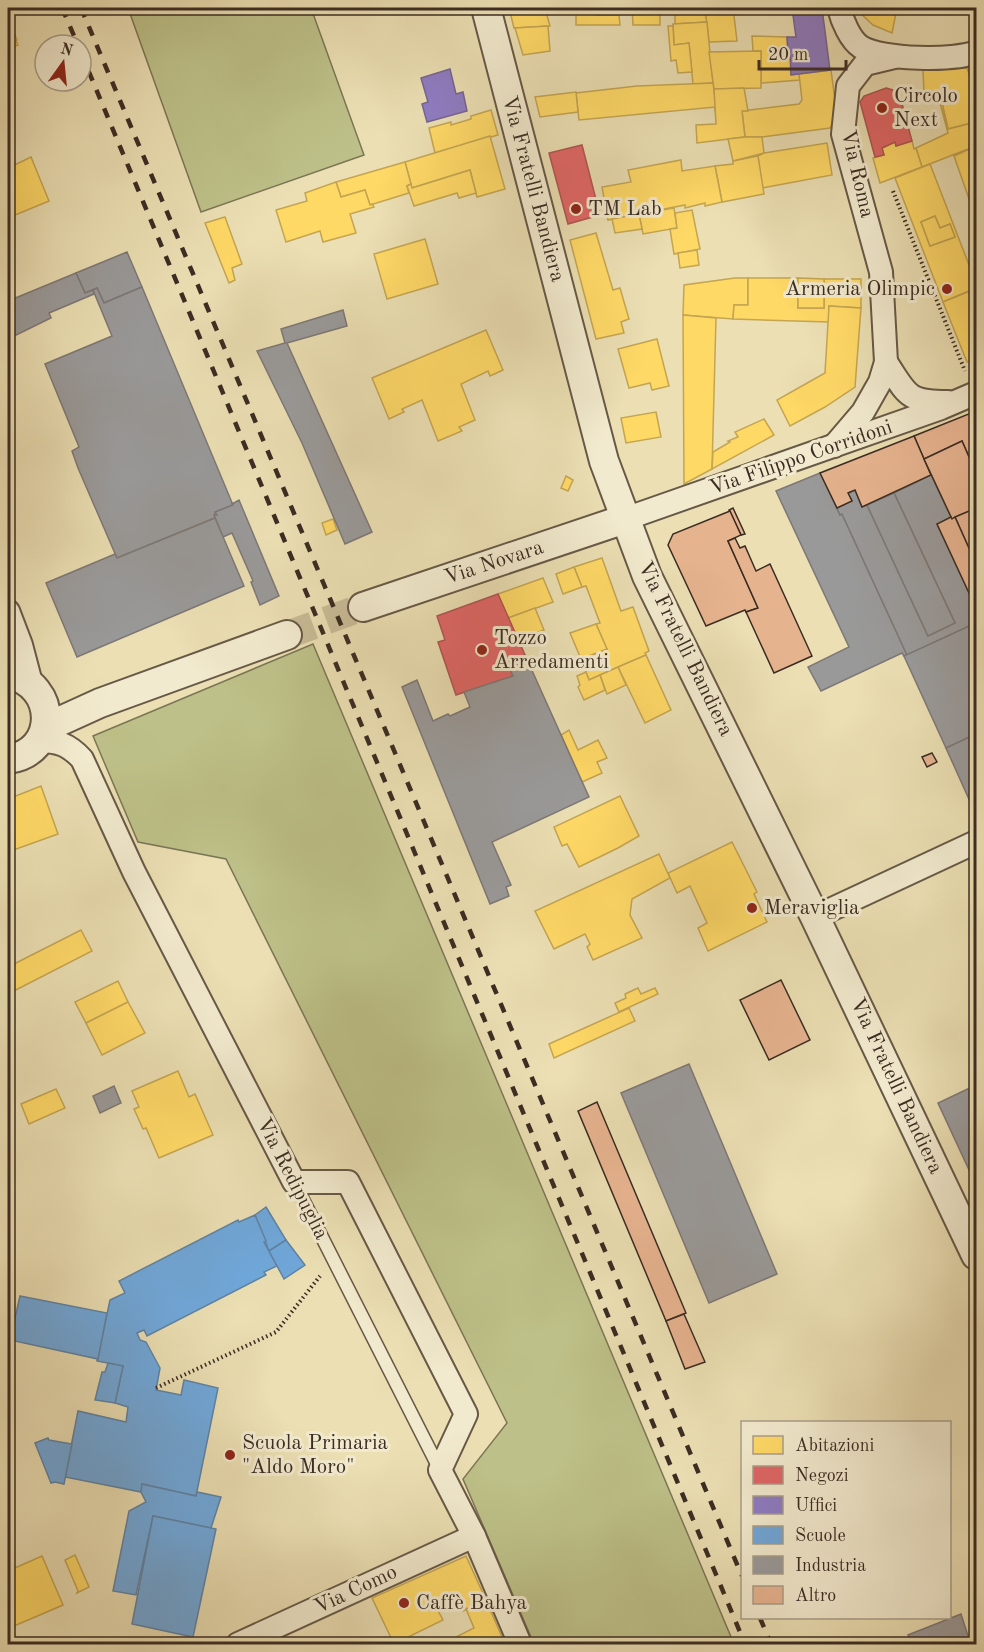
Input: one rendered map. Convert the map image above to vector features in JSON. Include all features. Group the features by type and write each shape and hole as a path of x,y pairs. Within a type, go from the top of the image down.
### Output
{"street":[{"name":"Via Fratelli Bandiera","path":"486,8 604,461 647,576 816,917 976,1255"},
{"path":"839,8 842,23 861,47 894,57 913,59 976,52"},
{"name":"Via Roma","path":"834,446 863,412 880,382 886,362 881,272 843,134 848,86 865,64 894,57"},
{"path":"886,362 906,391 916,400 969,397"},
{"name":"Via Filippo Corridoni","path":"625,519 969,397"},
{"name":"Via Novara","path":"363,607 625,519"},
{"path":"8,612 21,645 26,684 45,706 41,735"},
{"path":"8,759 28,752 41,735 100,703 287,635"},
{"path":"26,684 100,703"},
{"name":"Via Redipuglia","path":"41,735 71,747 82,759 134,872 294,1182"},
{"path":"816,917 976,842"},
{"path":"294,1182 348,1182 466,1414 440,1470"},
{"name":"Via Redipuglia","path":"440,1470 474,1536 520,1644"},
{"name":"Via Como","path":"238,1644 474,1536"}],"lane":[{"name":"Via Redipuglia","path":"294,1182 440,1470"}],"path":[{"path":"893,191 969,397"},
{"path":"156,1388 276,1332 333,1258"}],"green space":[{"path":"128,8 311,8 364,155 201,212"},
{"path":"313,644 734,1644 534,1644 463,1479 507,1423 226,859 138,842 93,736"}],"building: Abitazioni":[{"path":"509,8 545,8 550,26 514,28"},
{"path":"632,8 660,8 660,25 633,25"},
{"path":"675,8 705,8 707,22 675,24"},
{"path":"705,8 733,8 737,41 709,42"},
{"path":"855,8 897,8 892,33 873,25"},
{"path":"970,8 976,8 975,39"},
{"path":"576,9 597,9 596,15 619,15 620,25 576,25"},
{"path":"707,22 713,83 693,84 689,43 674,45 673,24"},
{"path":"548,26 550,51 523,55 515,28"},
{"path":"668,26 673,26 674,45 689,43 692,72 678,73 676,60 671,61"},
{"path":"12,28 18,45 8,49 8,30"},
{"path":"752,36 787,37 791,75 799,74 800,80 761,83 761,51 753,51"},
{"path":"761,51 761,88 714,89 709,52"},
{"path":"976,67 976,94 968,70"},
{"path":"967,68 976,94 976,122 948,129 940,94 924,94 923,70"},
{"path":"831,70 837,116 830,128 745,137 742,111 799,104 802,100 799,74"},
{"path":"713,83 717,111 715,107 579,120 576,93 637,86"},
{"path":"744,88 748,111 742,111 745,137 697,143 696,125 716,124 714,89"},
{"path":"576,92 578,112 540,117 535,97"},
{"path":"940,103 942,103 948,129 976,122 976,146 922,167 916,148 948,133"},
{"path":"491,110 498,135 435,153 429,128 451,122 451,125"},
{"path":"490,136 505,189 477,197 470,170 412,188 405,162"},
{"path":"762,137 764,153 733,161 728,139"},
{"path":"912,141 922,167 880,183 873,158 884,155 882,148 895,142 896,146"},
{"path":"827,143 832,175 762,188 758,156 764,153"},
{"path":"976,146 976,219 954,156"},
{"path":"758,156 764,194 722,202 715,166 733,164 733,161"},
{"path":"31,157 49,201 8,218 8,168"},
{"path":"681,160 682,171 715,166 722,202 685,208 685,205 608,220 602,187 631,182 628,170"},
{"path":"405,162 411,184 407,186 409,193 370,205 365,190 341,197 336,182"},
{"path":"930,164 976,288 943,302 895,178","holes":["935,216 940,228 950,224 955,237 930,246 921,222"]},
{"path":"470,170 476,193 459,198 457,193 414,206 407,186 411,184 412,188"},
{"path":"336,182 341,197 365,190 370,205 374,207 350,214 356,233 323,242 320,231 286,242 276,210 307,201 305,193"},
{"path":"674,208 677,228 643,234 639,214"},
{"path":"692,210 700,249 674,254 670,229 677,228 675,213"},
{"path":"639,214 642,229 615,233 612,219"},
{"path":"935,216 940,228 950,224 955,237 930,246 921,222"},
{"path":"225,217 242,264 232,268 235,280 229,283 205,223"},
{"path":"596,233 613,290 620,288 629,319 621,322 624,333 596,339 570,240"},
{"path":"425,239 438,284 387,299 374,254"},
{"path":"697,250 699,265 680,268 678,253"},
{"path":"748,278 748,305 734,305 733,319 683,315 684,285"},
{"path":"748,278 798,278 798,308 824,308 824,279 861,279 861,308 829,306 829,322 733,319 734,305 748,305"},
{"path":"798,278 824,279 824,308 798,308"},
{"path":"970,291 976,307 976,358 967,362 943,302"},
{"path":"829,306 861,308 855,387 790,426 777,400 825,373"},
{"path":"683,315 716,318 712,469 684,484"},
{"path":"486,330 503,370 490,376 488,371 461,384 475,420 459,427 462,431 438,441 422,400 402,409 404,412 389,419 372,378"},
{"path":"657,339 669,386 652,390 650,383 629,388 618,349"},
{"path":"656,412 661,437 626,443 621,418"},
{"path":"764,419 774,435 712,469 713,452 738,437 735,432"},
{"path":"566,476 573,480 568,491 561,488"},
{"path":"333,519 337,530 326,535 322,523"},
{"path":"602,558 621,611 633,607 649,651 645,653 646,655 589,680 581,659 607,649 596,624 600,623 586,586 582,587 574,567"},
{"path":"574,567 582,587 563,594 556,574"},
{"path":"543,578 553,602 508,618 498,594"},
{"path":"535,608 544,630 518,640 508,618"},
{"path":"596,624 607,649 581,659 570,633"},
{"path":"646,655 671,710 645,723 618,667"},
{"path":"618,667 626,685 607,694 600,675"},
{"path":"586,672 589,680 600,675 605,690 584,700 578,687 580,685 577,676"},
{"path":"569,730 578,750 598,740 607,758 597,762 602,773 582,782 561,735"},
{"path":"41,786 58,834 8,852 8,799"},
{"path":"620,796 639,836 579,867 567,844 562,846 554,827"},
{"path":"732,842 757,892 754,894 767,922 708,951 698,928 707,923 690,886 677,893 668,873"},
{"path":"659,854 670,878 632,899 630,915 642,938 593,960 587,947 590,944 585,934 554,949 535,911"},
{"path":"81,930 92,951 8,994 8,967"},
{"path":"118,981 128,1002 86,1023 75,1002"},
{"path":"638,988 641,994 655,988 658,994 619,1012 615,1003 626,998 625,994"},
{"path":"128,1002 145,1033 102,1055 86,1023"},
{"path":"629,1008 635,1021 554,1058 549,1044"},
{"path":"178,1071 189,1097 195,1094 213,1135 159,1158 146,1128 143,1129 134,1109 139,1107 132,1091"},
{"path":"56,1089 65,1108 29,1124 21,1104"},
{"path":"75,1555 89,1587 77,1593 65,1560"},
{"path":"42,1556 63,1605 14,1626 8,1610 8,1602 12,1600 8,1588 8,1571"},
{"path":"466,1556 486,1600 463,1611 455,1596 435,1605 443,1620 394,1644 372,1598"},
{"path":"486,1600 505,1644 452,1644 450,1640 474,1628 466,1609"}],"building: Negozi":[{"path":"886,88 893,90 898,100 901,100 912,141 896,146 895,142 882,148 884,155 875,157 860,102 864,96"},
{"path":"582,145 600,215 568,224 549,153"},
{"name":"Tozzo Arredamenti","path":"498,594 525,655 519,658 521,663 510,669 513,676 456,695 438,642 445,640 437,616"}],"building: Uffici":[{"path":"792,8 822,8 830,70 791,75 787,37 796,37"},
{"path":"450,69 456,94 463,92 467,111 427,122 422,104 428,102 421,78"}],"building: Scuole":[{"path":"266,1207 286,1240 269,1251 255,1215"},
{"path":"255,1215 266,1241 264,1242 277,1266 264,1272 266,1275 147,1336 144,1330 137,1333 140,1340 146,1342 160,1368 156,1390 181,1395 184,1380 218,1388 196,1496 142,1484 141,1492 65,1477 78,1411 126,1422 128,1407 115,1403 123,1366 97,1361 110,1300 125,1293 119,1281 238,1220 239,1222"},
{"path":"286,1240 305,1265 284,1279 269,1251"},
{"path":"20,1296 107,1313 98,1359 10,1340"},
{"path":"108,1363 123,1366 115,1403 95,1400 102,1372 105,1372"},
{"path":"48,1438 72,1444 64,1484 51,1483 35,1443"},
{"path":"142,1484 196,1496 197,1492 221,1497 211,1528 153,1516 136,1595 113,1591 129,1511 146,1502 141,1492"},
{"path":"153,1516 216,1529 193,1637 132,1624"}],"building: Industria":[{"path":"127,252 142,287 104,303 97,288 85,293 76,273"},
{"path":"76,273 85,293 93,290 94,294 49,313 51,318 8,339 8,301"},
{"path":"142,287 233,505 215,512 215,518 117,558 78,468 72,451 79,447 45,364 112,336 93,290 97,288 104,303"},
{"path":"343,310 347,326 287,343 372,532 345,544 302,443 257,351 285,343 281,329"},
{"path":"820,473 840,515 842,514 907,655 904,656 902,653 821,691 808,667 849,647 776,491"},
{"path":"931,475 951,517 937,524 976,608 976,623 907,655 842,514 840,515 837,508 852,501 848,493 855,490 862,507 867,505 928,636 955,623 894,493"},
{"path":"894,493 955,623 928,636 867,505"},
{"path":"239,500 279,596 260,605 251,582 253,581 232,533 223,537 214,515 217,515 215,512"},
{"path":"215,518 244,586 77,657 46,583 115,554 117,558"},
{"path":"976,623 976,734 946,748 904,656"},
{"path":"525,655 589,797 492,842 511,885 506,887 509,896 490,904 402,687 417,680 433,721 470,707 464,692 513,676 510,669 521,663 519,658"},
{"path":"976,734 976,815 946,748"},
{"path":"689,1064 777,1274 709,1303 621,1093"},
{"path":"976,1085 976,1185 938,1103"},
{"path":"114,1086 121,1103 100,1113 93,1096"},
{"path":"961,1614 969,1639 956,1644 913,1644 908,1635 951,1619"}],"building: Altro":[{"path":"976,411 976,473 962,441 924,459 914,436"},
{"path":"914,436 931,475 862,507 855,490 848,493 852,501 837,508 820,473"},
{"path":"962,441 976,473 976,508 952,519 924,459"},
{"path":"733,508 745,534 741,535 729,510"},
{"path":"974,509 976,516 976,564 955,517"},
{"path":"730,511 741,535 728,541 758,608 746,612 745,610 706,626 668,545 673,534"},
{"path":"951,517 952,519 955,517 976,564 976,608 937,524"},
{"path":"735,538 740,548 745,546 756,571 770,564 812,656 774,673 746,612 758,608 728,541"},
{"path":"932,753 937,762 927,767 922,757"},
{"path":"781,980 810,1040 769,1060 740,1000"},
{"path":"597,1102 686,1313 666,1321 578,1111"},
{"path":"684,1314 705,1362 685,1369 666,1321"}],"tunnel":[{"path":"287,635 363,607"}],"railway":[{"path":"62,8 73,33"},
{"path":"81,8 741,1574"},
{"path":"93,82 745,1644"},
{"path":"760,1619 771,1644"}],"place":[{"name":"Circolo Next","path":"882,108"},
{"name":"TM Lab","path":"576,209"},
{"name":"Armeria Olimpic","path":"947,289"},
{"name":"Tozzo Arredamenti","path":"482,650"},
{"name":"Meraviglia","path":"752,908"},
{"name":"Scuola Primaria \"Aldo Moro\"","path":"230,1455"},
{"name":"Caffè Bahya","path":"404,1603"}]}
